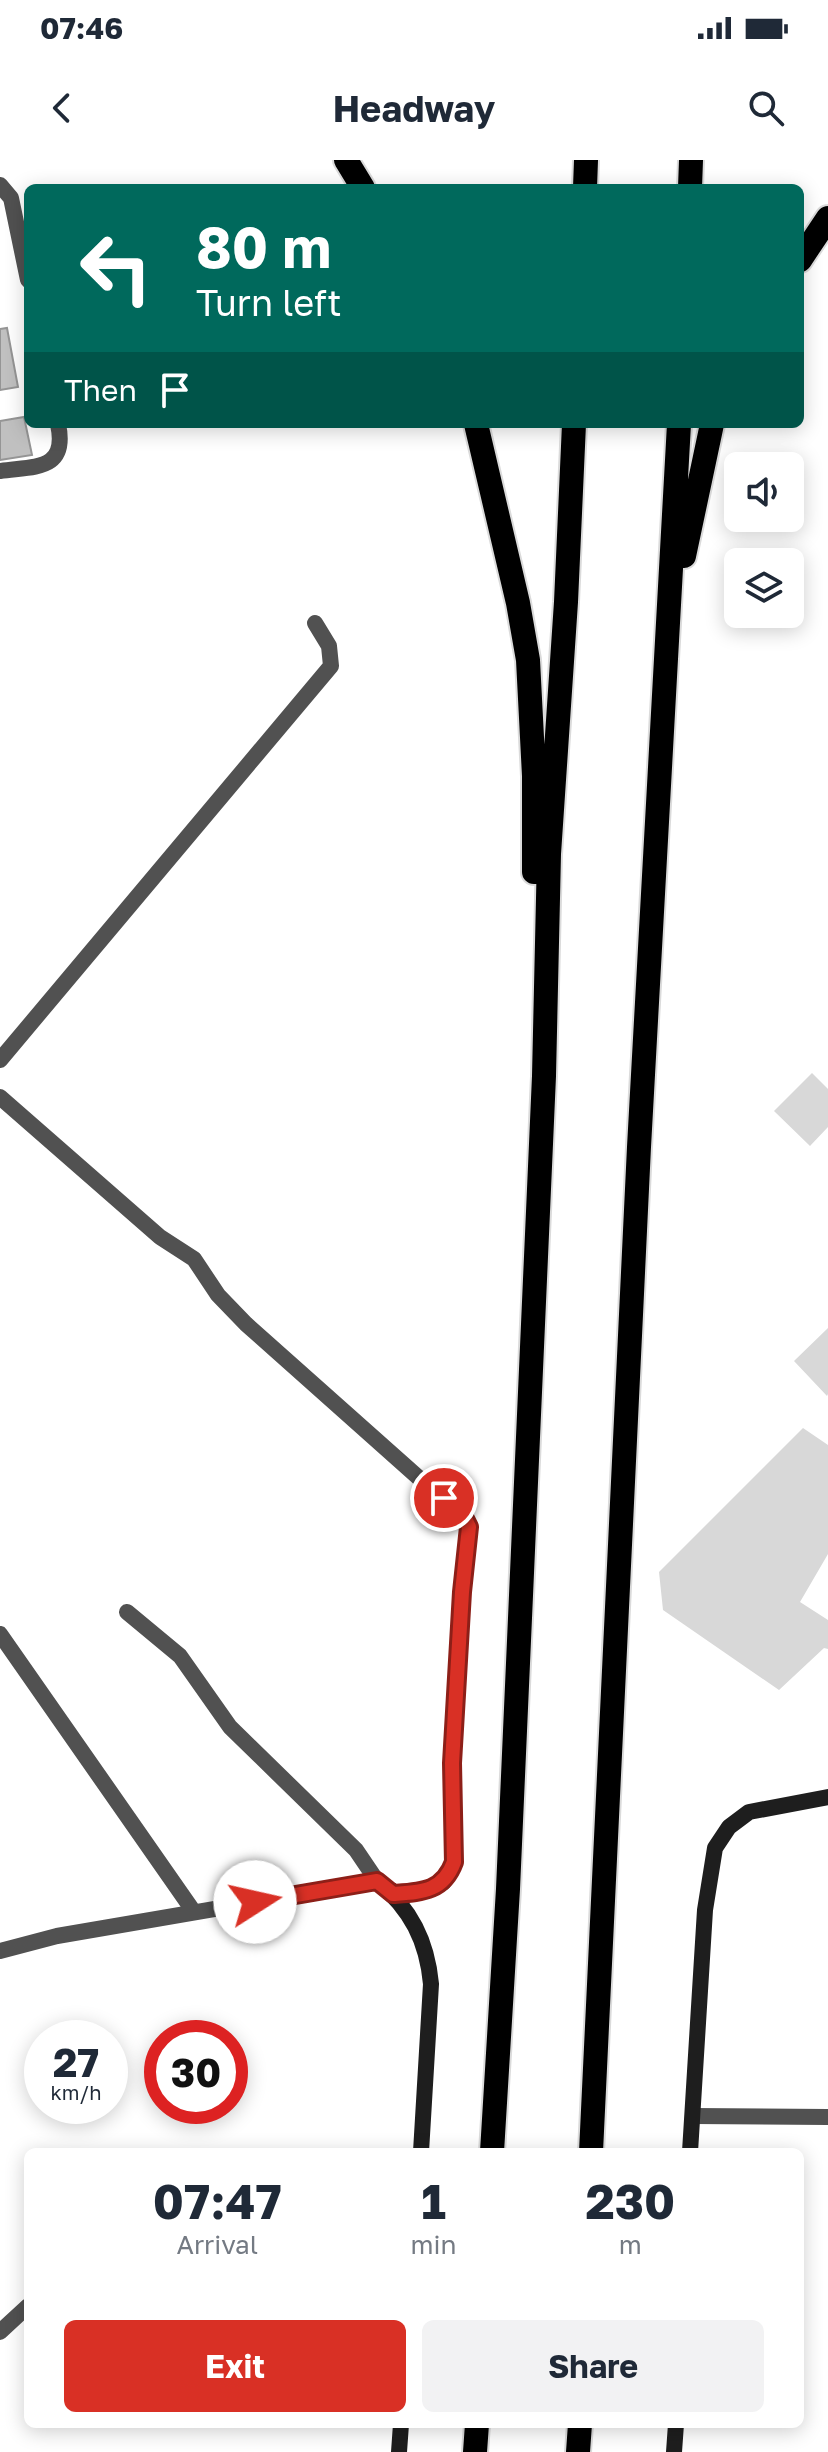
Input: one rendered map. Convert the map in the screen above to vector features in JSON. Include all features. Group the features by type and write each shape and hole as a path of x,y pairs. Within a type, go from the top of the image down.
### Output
{"highway":[{"path":"346,160 361,184"},
{"path":"585,184 586,160"},
{"path":"690,184 691,160"},
{"path":"804,254 828,218"},
{"path":"477,428 512,574 528,660 534,776 535,933 544,1076"},
{"path":"492,2148 508,1889 544,1076 549,854 574,428"},
{"path":"591,2148 639,1147 679,428"},
{"path":"668,632 711,428"},
{"path":"475,2452 477,2428"},
{"path":"578,2452 580,2428"}],"street":[{"path":"0,185 11,198 24,261"},
{"path":"0,471 43,465 55,459 62,447 59,428"},
{"path":"0,1060 331,666 329,646 315,623"},
{"path":"0,1097 160,1237 194,1259 236,1315 465,1519 469,1537 462,1592 452,1763 454,1862 444,1882 432,1889 393,1894"},
{"path":"127,1612 180,1656 230,1727 356,1850 377,1881 393,1894 417,1926 429,1965 431,1984 421,2148"},
{"path":"0,1634 194,1912"},
{"path":"690,2148 705,1910 715,1848 729,1827 749,1812 828,1797"},
{"path":"0,1951 57,1936 377,1881"},
{"path":"693,2116 828,2117"},
{"path":"0,2332 24,2310"},
{"path":"399,2452 401,2428"},
{"path":"674,2452 676,2428"}],"shaded area":[{"path":"812,1073 828,1089 828,1127 810,1146 774,1111"},
{"path":"828,1328 828,1394 827,1396 794,1361"},
{"path":"803,1428 828,1445 828,1554 800,1602 828,1620 828,1649 824,1648 779,1690 663,1610 659,1572"}],"building":[{"path":"7,328 18,387 0,390 0,329"},
{"path":"24,417 32,455 0,460 0,421"}],"route":[{"path":"255,1902 377,1881 393,1894 425,1892 444,1882 450,1873 454,1862 452,1763 458,1639 469,1527 444,1498"}]}
